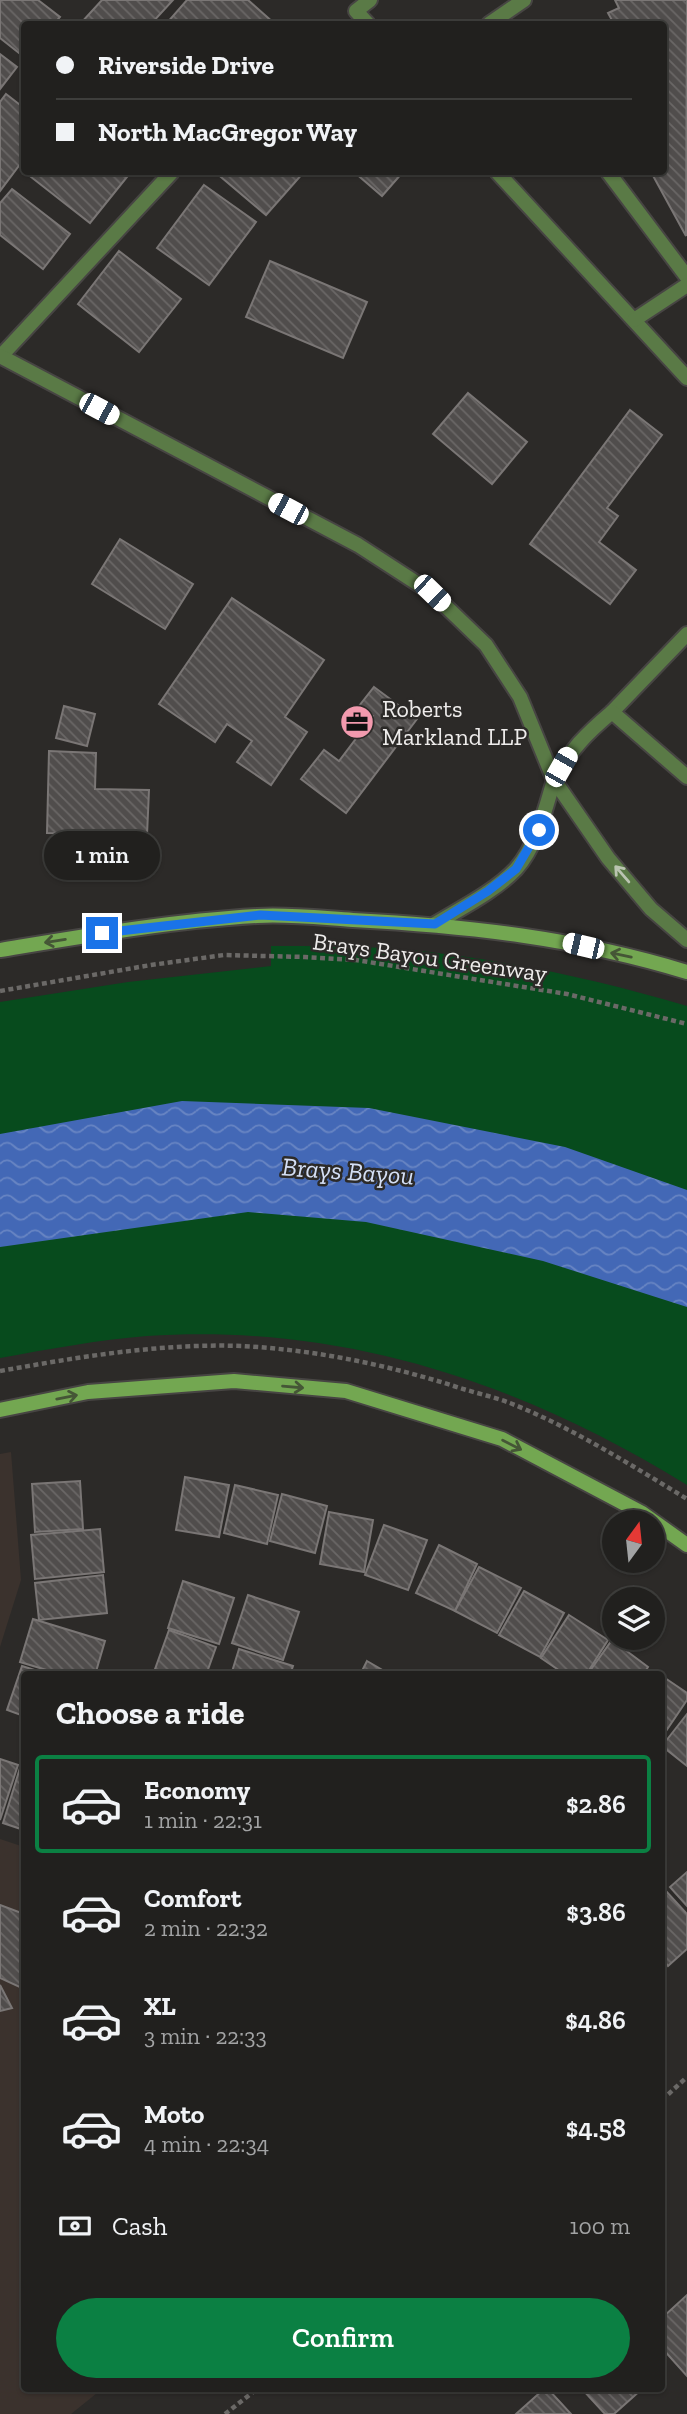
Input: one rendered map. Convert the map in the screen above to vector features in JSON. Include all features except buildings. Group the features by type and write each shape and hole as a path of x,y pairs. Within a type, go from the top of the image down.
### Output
{"main road":[{"path":"0,950 128,929 260,915 435,924 538,936 651,961 687,972"},
{"path":"0,1410 88,1392 234,1381 346,1391 502,1439 642,1513 687,1545"}],"street":[{"path":"365,21 356,11 370,0"},
{"path":"497,21 524,0"},
{"path":"169,175 0,356 358,545 432,593 486,645 520,697 554,780 608,858 652,909 687,940"},
{"path":"500,175 687,378"},
{"path":"610,175 687,276"},
{"path":"634,320 687,285"},
{"path":"435,924 488,891 516,869 539,830 554,780 568,753 612,712 687,634"},
{"path":"612,712 687,777"}],"path":[{"name":"Brays Bayou Greenway","path":"0,991 224,955 305,957 356,960 567,993 687,1024"},
{"path":"665,2097 687,2077"},
{"path":"225,2414 253,2392"}],"shaded area":[{"path":"11,1452 21,1580 0,1647 0,1454"},
{"path":"0,1839 21,1846 21,2392 98,2392 71,2414 0,2414"}],"green space":[{"path":"271,946 383,948 472,958 580,978 687,1006 687,1485 560,1417 495,1390 429,1367 361,1351 291,1339 220,1334 147,1336 0,1358 0,1002 128,982 271,966"}],"water":[{"name":"Brays Bayou","path":"182,1101 369,1108 565,1147 687,1190 687,1307 543,1261 366,1222 248,1212 0,1247 0,1134"}],"place":[{"name":"Roberts Markland LLP","path":"357,722"}],"route":[{"path":"102,933 260,915 435,924 488,891 516,869 539,830"}]}
